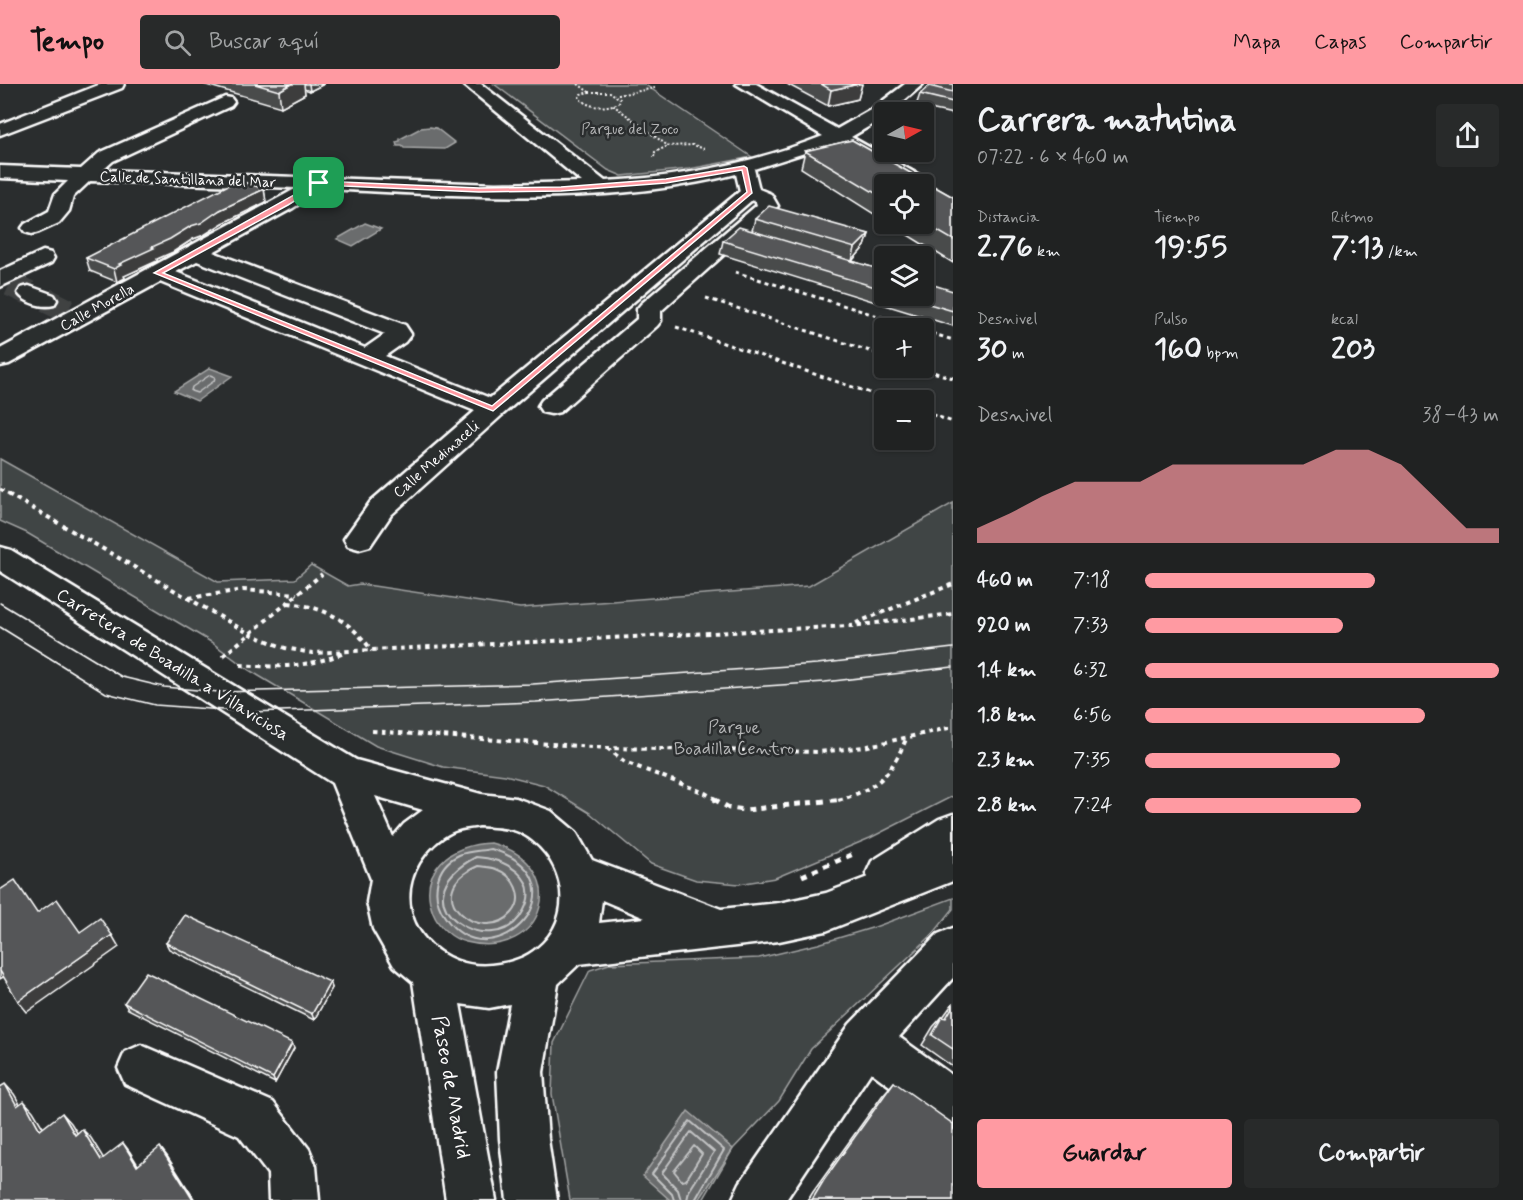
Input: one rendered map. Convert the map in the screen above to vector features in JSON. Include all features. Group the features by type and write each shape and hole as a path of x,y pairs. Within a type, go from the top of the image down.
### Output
{"street":[{"path":"0,130 116,84"},
{"path":"471,84 600,187"},
{"path":"744,84 903,174"},
{"path":"912,87 933,94"},
{"name":"Calle de Santillana del Mar","path":"0,172 479,190 600,187 693,178 744,168 837,137 878,114 912,87"},
{"name":"Calle de Santillana del Mar","path":"86,176 106,157 225,102"},
{"path":"551,406 649,321 649,309 768,206 764,198 750,192 744,168"},
{"path":"0,186 28,173"},
{"path":"32,228 59,214 62,208 61,201 65,194 86,176"},
{"name":"Calle Morella","path":"0,359 74,313 196,253 286,204 319,183"},
{"name":"Calle Medinaceli","path":"359,539 381,508 493,409 750,192"},
{"path":"196,253 397,330 396,337 367,358"},
{"path":"14,286 43,258"},
{"path":"158,273 493,409"},
{"name":"Carretera de Boadilla a Villaviciosa","path":"0,557 346,772 479,810"},
{"path":"346,772 390,876"},
{"path":"532,1200 524,1139 520,1072 529,1014 554,960 580,923 583,897 579,873 568,852 554,836 536,822 511,813 479,810 447,816 419,832 399,856 390,876 388,899 393,929 405,950 433,974 467,987 505,987 554,960 717,927 779,922 826,912 953,863"},
{"path":"826,912 953,831"},
{"path":"579,873 717,927"},
{"path":"757,1200 866,1040 953,948"},
{"name":"Paseo de Madrid","path":"433,974 471,1200"},
{"path":"866,1040 953,1105"},
{"path":"141,1068 256,1119 292,1166 294,1200"}],"path":[{"path":"578,84 589,92"},
{"path":"617,95 620,99 619,103 602,107 583,103 579,98 581,94 589,92 609,92 617,95 655,88"},
{"path":"612,105 669,146"},
{"path":"735,272 884,318"},
{"path":"696,295 874,352"},
{"path":"667,324 874,394"},
{"path":"934,334 953,340"},
{"path":"934,372 953,378"},
{"path":"934,415 953,422"},
{"path":"0,489 250,634 285,648 312,653 851,626 953,614"},
{"path":"224,664 218,660 322,574"},
{"path":"851,626 953,584"},
{"path":"188,598 241,589 266,588 298,594"},
{"path":"287,603 311,604 332,613 364,638 372,651"},
{"path":"236,665 295,668 318,664 346,652"},
{"path":"372,731 606,748 820,752 864,747 953,727"},
{"path":"606,748 625,762 705,793 729,808 746,810 836,801 862,793 883,780 897,760 908,736"},
{"path":"791,881 861,851"}],"green space":[{"name":"Parque del Zoco","path":"494,84 644,84 752,157 689,169 622,176 608,170"},
{"name":"Parque Boadilla Centro","path":"0,459 218,582 295,579 311,565 348,586 360,584 520,608 809,586 953,503 953,796 870,838 775,878 739,884 696,880 651,864 590,813 544,785 505,775 443,767 376,746 249,670 211,642 27,533 0,521"},
{"path":"953,898 953,909 933,934 811,1049 779,1101 733,1149 703,1200 570,1200 552,1094 554,1043 590,970 609,964 759,958 875,927"}],"water":[{"path":"421,128 436,128 455,143 445,149 397,146 396,142 400,139"},
{"path":"365,223 381,229 353,246 337,239"},
{"path":"210,368 232,376 197,401 174,391"},
{"path":"491,843 517,854 534,870 541,889 540,908 531,925 515,938 493,944 466,942 451,935 435,918 429,898 430,884 441,862 451,854 463,848"},
{"path":"688,1111 733,1149 699,1200 670,1200 643,1176"}],"building":[{"path":"255,84 291,84 279,91"},
{"path":"821,84 859,84 831,90"},
{"path":"929,86 953,92 953,102 920,94"},
{"path":"852,140 874,152 874,162 891,162 912,174 874,174 874,192 805,151"},
{"path":"238,180 264,189 220,210 201,223 119,264 121,265 114,269 86,258"},
{"path":"934,186 953,197 953,240 934,229"},
{"path":"769,206 869,234 855,248 755,219"},
{"path":"739,227 874,268 874,287 723,241"},
{"path":"934,285 953,291 953,311 934,305"},
{"path":"15,880 37,913 57,899 80,932 100,918 112,935 18,1001 0,971 0,890"},
{"path":"185,915 330,982 312,1014 166,943"},
{"path":"146,972 292,1043 273,1078 124,1003"},
{"path":"953,1006 953,1049 932,1035 942,1017 946,1018"},
{"path":"894,1082 953,1124 953,1200 812,1200 824,1180"},
{"path":"5,1084 17,1106 24,1101 40,1130 62,1113 75,1135 82,1129 101,1160 123,1143 137,1166 160,1147 193,1200 0,1200 0,1087"}],"tunnel":[{"path":"10,284 29,293"},
{"path":"46,300 68,311"}],"tram line":[{"path":"0,603 122,677 164,687 219,692 533,684 817,664 953,648"},
{"path":"0,627 106,693 155,705 251,712 536,702 825,682 953,667"}],"route":[{"path":"744,168 750,192 493,409 158,273 286,204 319,183 479,190 561,189 666,181 720,174 744,168"}]}
